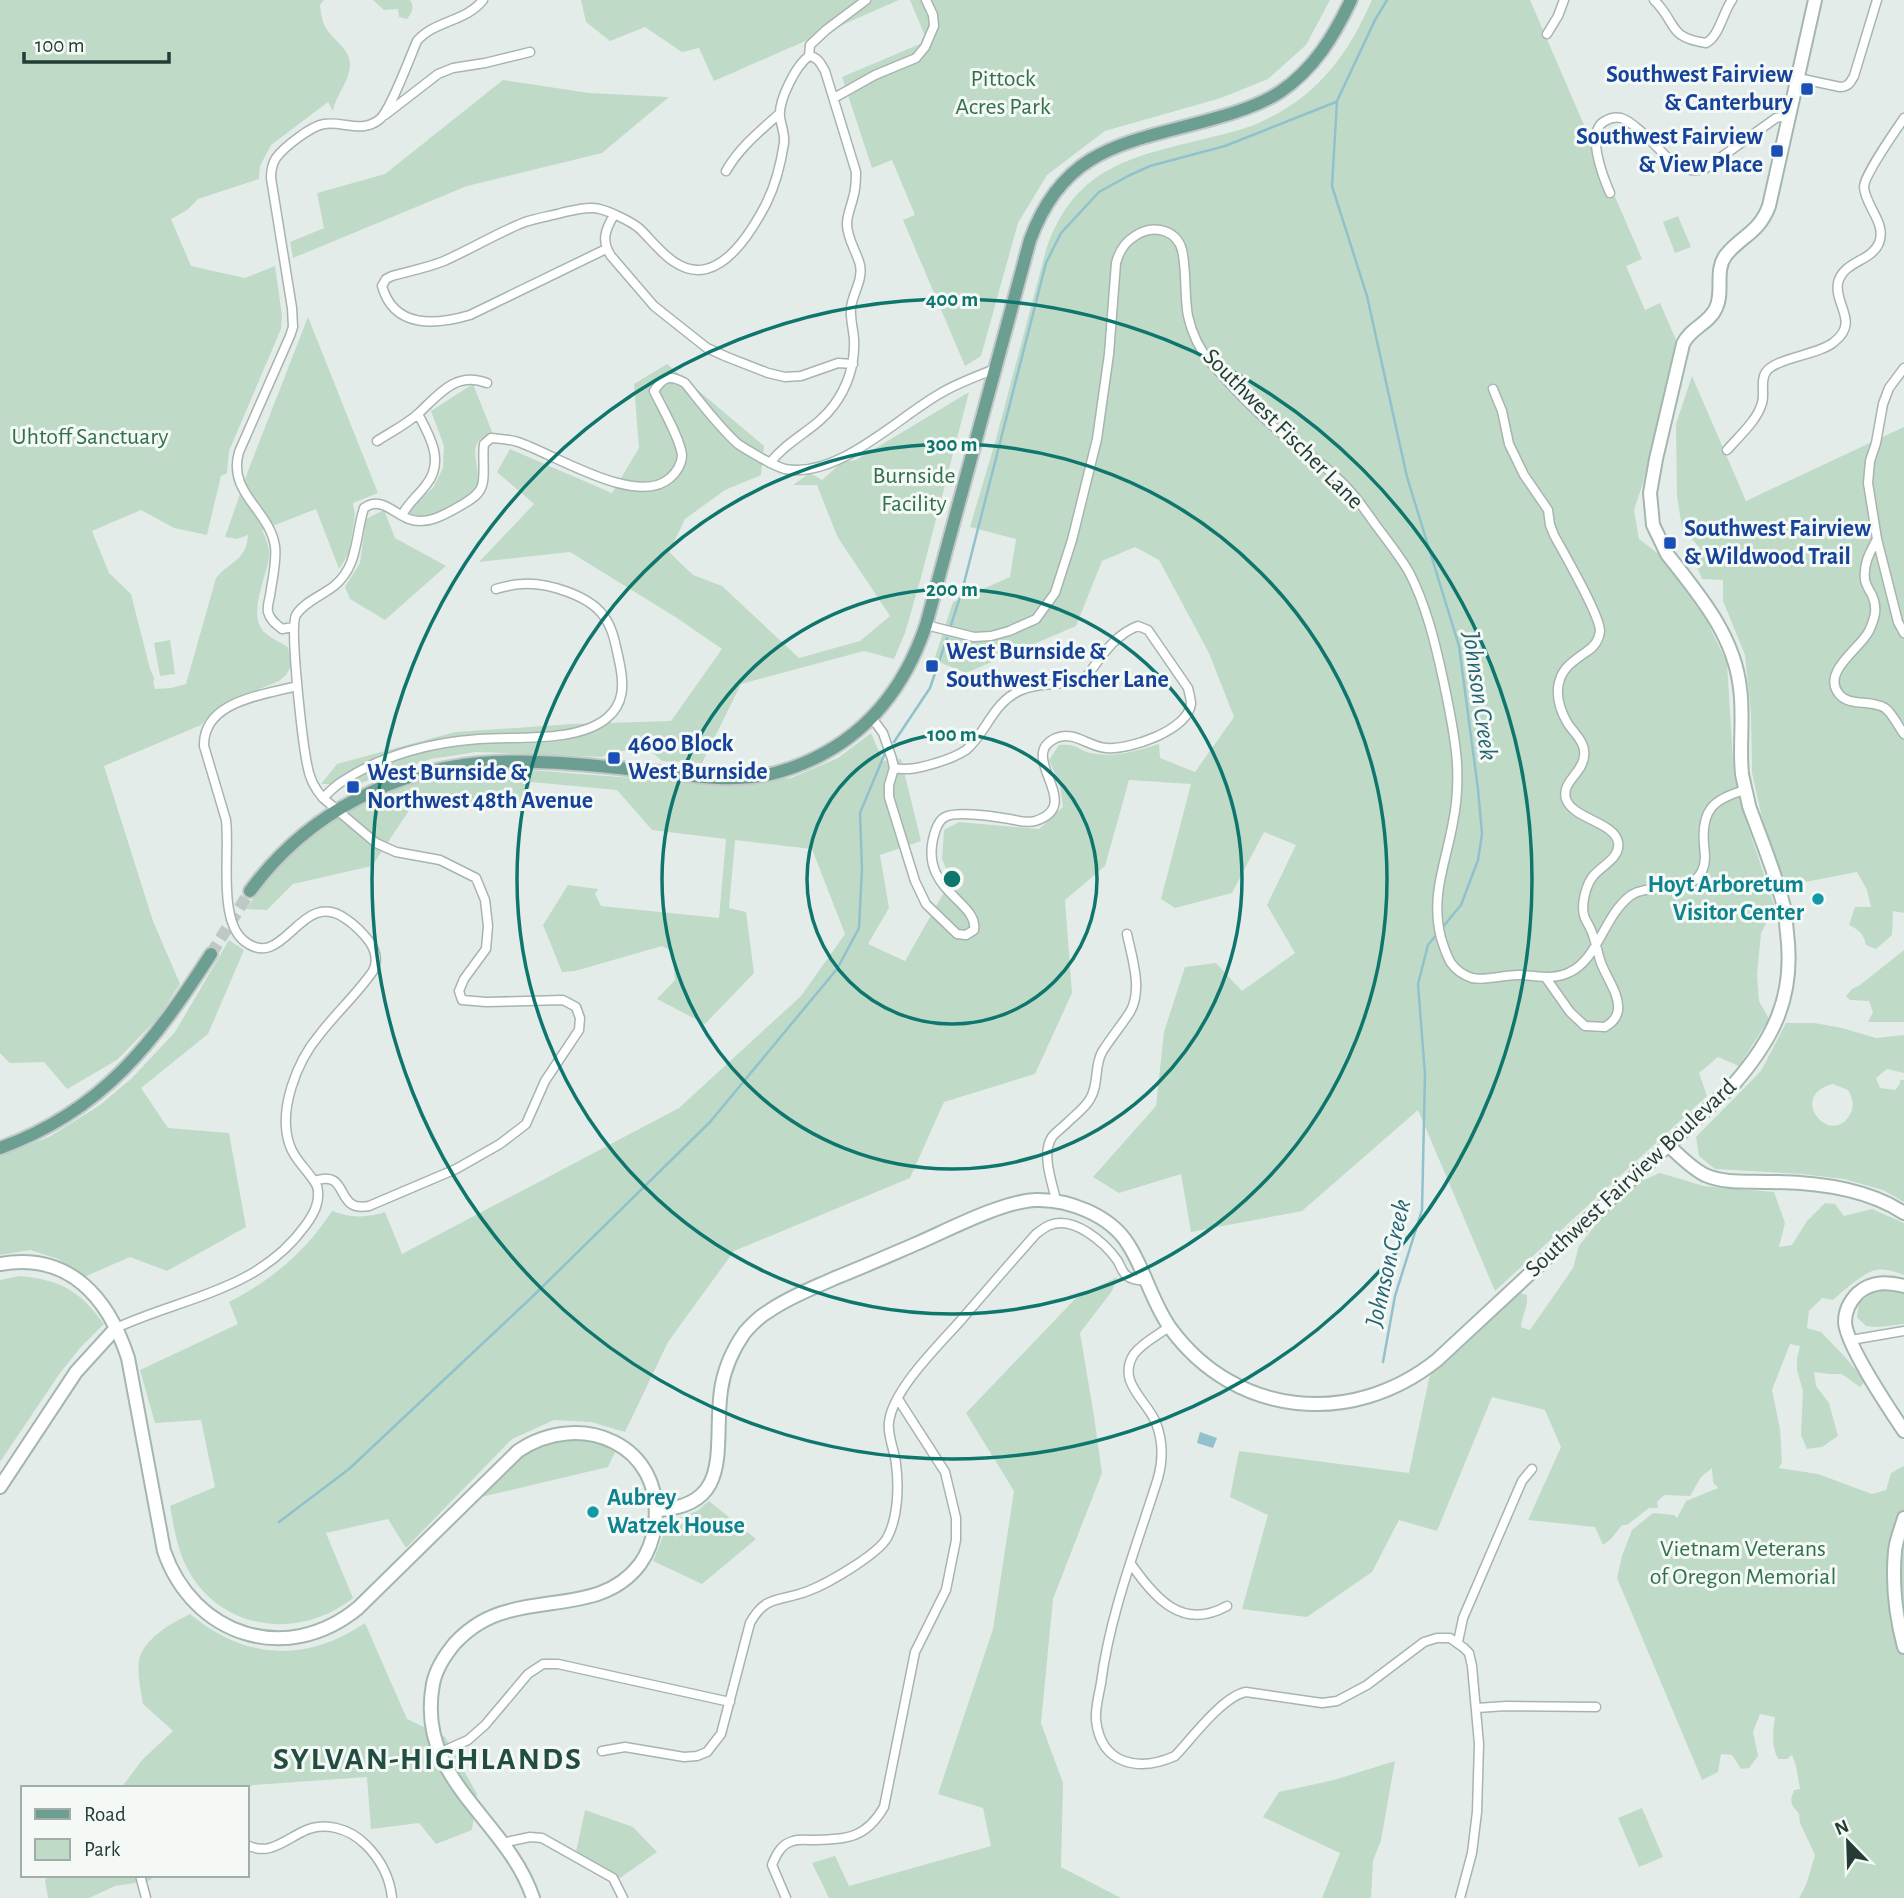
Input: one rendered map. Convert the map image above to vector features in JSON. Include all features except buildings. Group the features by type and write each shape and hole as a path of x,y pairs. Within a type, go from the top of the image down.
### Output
{"main road":[{"path":"250,891 292,843 336,809 400,780 441,769 477,763 517,761 723,778 758,776 792,768 845,741 872,718 912,663 926,625 1030,240 1039,218 1059,186 1084,164 1111,148 1134,139 1240,111 1279,92 1315,60 1338,29 1351,0"},
{"path":"0,1148 44,1129 81,1107 109,1084 160,1029 211,954"}],"street":[{"path":"383,117 417,41 424,33 473,10 483,0"},
{"path":"606,249 470,315 448,321 418,322 405,316 391,303 382,286 386,279 392,276 440,263 527,221 595,207 639,227 657,248 677,264 691,270 715,266 747,236 767,202 784,140 779,114 796,69 809,56 810,45 866,0"},
{"path":"834,98 876,75 916,58 925,47 934,26 933,15 926,0"},
{"path":"1547,34 1564,0"},
{"path":"1654,0 1679,34 1706,43 1714,38 1731,0"},
{"name":"Southwest Fairview Boulevard","path":"657,1510 681,1508 702,1496 710,1485 716,1468 720,1394 725,1371 738,1342 762,1315 823,1284 1003,1207 1026,1200 1056,1200 1083,1209 1112,1227 1127,1242 1169,1327 1205,1364 1238,1386 1263,1396 1311,1404 1345,1402 1386,1391 1414,1377 1437,1360 1747,1069 1768,1040 1784,1000 1789,955 1785,909 1745,790 1741,755 1741,691 1731,650 1713,615 1661,544 1652,519 1650,493 1683,344 1690,333 1709,318 1717,307 1720,271 1726,254 1755,230 1765,217 1815,0"},
{"path":"1798,78 1840,87 1847,86 1854,76 1877,0"},
{"path":"293,626 282,629 273,622 268,611 275,544 266,523 241,486 236,463 293,327 271,168 276,158 319,124 365,127 383,117 438,75 453,68 485,64 530,52"},
{"path":"770,463 778,453 832,408 853,364 851,308 860,279 860,266 847,223 856,172 825,71 814,57 809,56"},
{"path":"726,171 733,158 779,114"},
{"path":"1610,193 1597,153 1596,138 1598,128 1607,120 1614,117 1626,119 1672,162 1692,171 1706,168 1776,118 1789,115"},
{"path":"1727,450 1760,411 1766,371 1774,365 1825,348 1835,342 1843,332 1846,319 1838,292 1841,276 1846,269 1874,250 1880,238 1880,228 1867,197 1865,182 1904,118"},
{"path":"614,215 605,228 606,249 654,306 707,348 750,367 785,377 801,376 838,363 853,364"},
{"name":"Southwest Fischer Lane","path":"926,625 974,637 991,636 1036,619 1055,593 1072,540 1097,439 1109,354 1116,262 1124,245 1133,237 1151,229 1165,231 1181,248 1189,318 1203,355 1263,417 1351,492 1404,565 1419,595 1438,656 1452,722 1457,764 1456,807 1438,881 1437,901 1445,952 1459,972 1474,978 1521,975 1546,978 1572,971 1588,958 1611,916 1631,895 1644,889 1683,886 1698,877 1705,861 1703,830 1709,809 1721,799 1745,790"},
{"path":"1904,368 1889,388 1882,404 1876,443 1870,461 1869,494 1877,539 1898,622 1904,633"},
{"path":"314,1181 321,1178 337,1182 348,1202 359,1208 456,1170 500,1144 526,1124 545,1081 579,1030 580,1018 576,1007 564,1000 462,1000 459,991 464,979 486,949 488,926 485,900 476,878 440,860 396,852 376,843 316,789 307,764 293,626 296,616 304,607 336,585 351,565 364,508 375,503 410,520 424,521 444,516 471,499 481,489 484,476 484,444 491,439 519,442 593,476 626,485 647,487 666,482 677,472 682,458 678,441 654,391 660,381 670,378 685,383 740,445 770,463 793,470 806,469 852,454 941,393 995,369"},
{"path":"377,441 418,414 442,389 457,382 479,380 487,383"},
{"path":"1493,389 1502,411 1509,444 1524,475 1548,510 1554,535 1599,622 1598,638 1594,646 1565,668 1558,688 1566,722 1583,745 1585,755 1582,766 1566,789 1567,800 1574,809 1611,831 1618,839 1616,855 1591,879 1585,895 1584,916 1617,999 1618,1010 1615,1018 1610,1024 1600,1027 1589,1027 1579,1022 1546,978"},
{"path":"402,514 410,501 429,482 436,461 433,444 418,414"},
{"path":"1877,539 1866,559 1865,581 1874,599 1876,612 1865,638 1837,670 1834,678 1842,697 1884,708 1904,734"},
{"path":"323,798 343,780 415,750 480,739 572,734 597,726 614,712 621,697 622,676 611,629 595,606 555,587 523,583 496,589"},
{"path":"872,718 883,733 894,768 889,797 918,888 932,911 957,934 966,934 974,930 975,922 940,884 932,860 936,828 941,820 947,815 1030,822 1038,820 1054,806 1054,791 1042,758 1043,751 1055,738 1073,736 1097,747 1127,747 1174,727 1188,712 1190,695 1157,641 1148,630 1138,626 1128,629 1116,639 1081,680 1031,687 1001,703 972,744 960,754 911,769 894,768"},
{"path":"0,1487 76,1372 116,1328 236,1283 266,1265 292,1242 315,1211 319,1191 290,1147 286,1106 308,1051 373,971 376,965 375,952 356,926 340,914 324,910 312,914 281,942 272,946 262,948 244,941 235,930 231,919 226,876 226,820 204,746 206,728 225,708 297,686"},
{"path":"1056,1200 1049,1168 1048,1146 1052,1138 1090,1099 1102,1053 1135,1002 1134,969 1127,934"},
{"path":"1668,1144 1694,1168 1715,1178 1829,1187 1871,1196 1904,1213"},
{"path":"602,1751 625,1747 684,1758 707,1752 721,1734 750,1623 757,1610 765,1603 811,1590 868,1557 887,1539 894,1518 897,1490 897,1465 888,1425 892,1410 912,1376 1036,1234 1051,1224 1081,1228 1102,1244 1117,1260 1125,1274 1130,1278 1146,1281"},
{"path":"0,1264 35,1262 54,1267 74,1277 97,1296 116,1328 128,1358 164,1550 173,1574 202,1610 220,1623 248,1634 275,1638 306,1636 341,1621 358,1608 517,1451 546,1436 575,1432 602,1436 632,1455 644,1471 653,1491 657,1510 652,1541 643,1560 628,1577 613,1587 583,1599 517,1609 487,1619 453,1645 440,1663 434,1679 432,1728 439,1753 451,1777 522,1872 533,1898"},
{"path":"1904,1286 1876,1284 1863,1289 1847,1309 1845,1320 1846,1330 1872,1380 1904,1431"},
{"path":"1169,1327 1141,1347 1130,1365 1132,1387 1157,1424 1162,1457 1158,1478 1105,1650 1096,1717 1099,1736 1106,1748 1131,1765 1165,1760 1175,1756 1225,1702 1237,1694 1249,1692 1322,1703 1337,1701 1367,1685 1424,1642 1450,1638 1469,1653 1479,1744 1477,1812 1472,1853 1460,1898"},
{"path":"1851,1340 1904,1331"},
{"path":"786,1898 772,1865 783,1846 792,1841 845,1840 861,1833 878,1818 884,1807 915,1653 946,1590 956,1540 953,1497 945,1472 898,1399"},
{"path":"1458,1642 1463,1618 1522,1481 1532,1469"},
{"path":"1904,1518 1895,1551 1897,1613 1904,1647"},
{"path":"1131,1564 1148,1588 1181,1614 1202,1615 1227,1606"},
{"path":"439,1753 468,1740 485,1726 528,1674 543,1664 558,1664 730,1702"},
{"path":"1477,1708 1596,1707"},
{"path":"248,1846 254,1849 268,1849 286,1842 304,1830 320,1826 337,1827 357,1836 377,1856 391,1888 392,1898"},
{"path":"502,1843 530,1837 542,1838 613,1878 623,1898"},
{"path":"141,1877 146,1898"}],"green space":[{"name":"Uhtoff Sanctuary","path":"0,0 324,0 320,5 324,25 349,58 348,76 333,111 328,102 271,145 260,166 259,179 198,199 187,210 171,219 191,266 245,278 275,266 282,316 281,329 229,451 227,473 221,476 207,535 174,528 141,510 92,531 109,573 131,594 155,680 155,689 186,684 216,578 245,550 248,535 237,539 225,537 308,317 378,493 353,503 355,515 349,553 339,569 316,509 262,530 269,557 259,595 257,616 264,632 288,647 291,666 286,675 279,681 215,710 201,725 104,766 153,921 180,984 158,1018 117,1060 67,1089 44,1062 10,1063 0,1053"},
{"path":"373,0 410,0 412,10 407,19 399,17 398,9 384,10"},
{"path":"581,0 899,0 714,81 699,48 682,52 645,27 610,41 586,22"},
{"name":"Pittock Acres Park","path":"910,0 1330,0 1306,45 1268,79 1221,98 1105,131 1047,175 1018,223 981,356 965,366 903,220 915,215 892,160 872,168 842,77 927,41"},
{"path":"1372,0 1530,0 1642,259 1626,266 1645,310 1660,303 1676,340 1643,483 1634,510 1639,539 1660,555 1707,621 1727,663 1734,776 1775,907 1761,933 1757,974 1759,1001 1769,1019 1739,1066 1718,1057 1699,1073 1707,1096 1495,1291 1418,1110 1302,1211 1191,1232 1181,1174 1119,1193 1093,1177 1156,1106 1164,1032 1185,967 1216,963 1242,991 1295,953 1267,905 1296,845 1264,832 1232,893 1175,908 1161,899 1191,784 1129,780 1105,866 1065,900 1072,993 1035,1074 944,1102 910,1178 734,1251 668,1342 625,1432 591,1422 554,1420 512,1439 406,1548 388,1519 326,1533 353,1598 332,1612 285,1624 262,1623 240,1617 219,1605 201,1589 187,1568 178,1546 170,1506 215,1487 201,1420 155,1423 140,1370 238,1324 229,1302 260,1284 287,1263 311,1239 332,1211 358,1216 385,1212 402,1254 679,1108 801,996 845,934 812,849 735,840 729,908 746,912 754,973 705,1024 657,999 675,980 672,951 662,946 575,971 562,972 543,925 568,885 598,889 595,894 601,906 719,918 726,839 652,830 617,790 531,782 526,801 412,806 372,866 293,884 267,910 246,909 276,867 334,816 387,790 437,775 530,770 722,785 791,778 838,758 871,733 883,761 901,759 921,841 880,855 889,908 868,944 905,961 951,880 942,859 944,830 959,822 1039,829 1063,807 1060,785 1049,760 1059,745 1071,745 1086,752 1109,755 1159,744 1160,758 1195,772 1234,717 1209,653 1159,560 1135,547 1102,561 1076,626 966,673 934,660 953,602 1010,577 1016,539 970,527 1046,250 1058,222 1073,200 1090,183 1109,170 1154,152 1247,127 1269,118 1304,96 1343,53"},
{"path":"503,80 589,93 669,97 602,153 467,186 293,258 290,242 324,228 317,193 385,174"},
{"path":"1678,216 1691,247 1675,253 1663,222"},
{"name":"Burnside Facility","path":"667,364 764,446 761,475 725,490 685,519 669,552 693,575 722,586 799,658 860,641 890,616 837,536 817,485 793,485 810,473 822,480 842,462 856,460 969,392 920,581 905,633 894,659 864,651 741,684 702,763 662,761 651,751 615,751 602,757 476,752 431,759 358,784 321,784 337,764 455,732 671,721 722,649 570,552 479,562 534,504 497,472 510,449 612,493 639,448 634,384"},
{"path":"1692,376 1746,501 1904,427 1904,913 1893,911 1892,935 1876,949 1866,945 1861,933 1849,925 1855,907 1871,907 1867,890 1857,872 1805,882 1789,895 1762,818 1752,773 1751,713 1745,655 1723,601 1723,580 1702,579 1696,564 1700,548 1682,528 1677,496 1676,424"},
{"path":"473,384 493,434 484,437 476,448 478,477 475,489 463,501 433,514 421,517 406,516 433,488 443,468 444,446 431,411"},
{"path":"384,510 395,538 446,566 385,620 350,599 345,587 360,563 366,519"},
{"path":"170,640 175,674 160,676 154,643"},
{"path":"229,940 244,950 208,1034 141,1088 168,1128 229,1133 246,1227 167,1271 130,1257 84,1277 58,1259 30,1250 0,1255 0,1156 49,1137 100,1105 132,1078 175,1032"},
{"path":"1904,950 1904,1022 1868,1022 1873,1012 1869,1001 1850,1000 1846,996"},
{"path":"1786,1023 1815,1023 1876,1038 1904,1035 1904,1073 1887,1069 1876,1078 1880,1088 1895,1090 1900,1080 1904,1080 1904,1202 1883,1190 1844,1179 1715,1169 1699,1156 1696,1137 1761,1071","holes":["1833,1084 1848,1090 1853,1103 1852,1110 1841,1124 1832,1126 1816,1116 1813,1098 1820,1090"]},
{"name":"Vietnam Veterans of Oregon Memorial","path":"1660,1173 1704,1186 1774,1192 1785,1223 1779,1247 1792,1245 1807,1221 1825,1203 1835,1204 1844,1216 1872,1209 1904,1223 1904,1275 1883,1270 1865,1274 1833,1300 1822,1298 1809,1311 1807,1328 1821,1332 1865,1381 1860,1387 1842,1374 1814,1372 1816,1386 1829,1403 1838,1436 1822,1447 1807,1449 1801,1435 1803,1391 1797,1370 1800,1346 1790,1344 1772,1390 1780,1429 1782,1462 1779,1468 1818,1474 1872,1494 1886,1490 1891,1473 1904,1466 1904,1898 1799,1898 1815,1855 1800,1823 1799,1814 1792,1805 1794,1790 1800,1789 1792,1755 1787,1759 1778,1759 1774,1748 1775,1717 1760,1714 1753,1732 1758,1756 1749,1768 1741,1769 1732,1755 1721,1754 1718,1772 1702,1780 1617,1578 1632,1530 1653,1513 1674,1515 1677,1518 1686,1501 1718,1488 1713,1482 1712,1468 1701,1477 1690,1496 1664,1495 1657,1502 1658,1508 1649,1508 1627,1525 1622,1525 1603,1545 1595,1527 1528,1520 1561,1447 1545,1410 1492,1397 1437,1531 1399,1520 1372,1572 1307,1617 1242,1609 1268,1515 1230,1497 1239,1451 1409,1473 1429,1379 1437,1360 1499,1301 1521,1293 1527,1295 1527,1300 1521,1327 1530,1330 1573,1268 1579,1246 1597,1223 1641,1181"},
{"path":"19,1276 46,1280 68,1289 86,1303 104,1324 60,1373 0,1462 0,1280"},
{"path":"1117,1277 1112,1291 1080,1333 1102,1473 1053,1599 1041,1723 1063,1783 1061,1867 1121,1898 829,1898 812,1863 835,1856 849,1886 991,1846 983,1808 938,1794 993,1629 1014,1491 966,1413 1075,1299"},
{"path":"1897,1289 1904,1291 1904,1324 1866,1326 1857,1317 1859,1303 1873,1292"},
{"path":"588,1438 617,1448 608,1467 477,1498 522,1455 552,1440"},
{"path":"709,1501 756,1539 702,1584 653,1561 668,1524 697,1511"},
{"path":"190,1614 232,1640 254,1648 276,1651 320,1645 365,1623 407,1719 445,1737 477,1794 472,1830 436,1844 419,1823 371,1829 367,1777 248,1788 122,1786 142,1760 173,1731 143,1704 138,1671 139,1660 147,1645 175,1622"},
{"path":"1395,1761 1381,1840 1373,1861 1371,1898 1322,1898 1340,1853 1263,1817 1279,1792 1334,1780"},
{"path":"1642,1808 1663,1857 1639,1867 1618,1818"},
{"path":"585,1810 633,1827 657,1852 620,1878 576,1852"},
{"path":"47,1877 155,1877 148,1881 115,1886 89,1898 48,1898 45,1880"}],"water":[{"path":"1200,1432 1217,1438 1213,1448 1197,1443"}],"waterway":[{"name":"Johnson Creek","path":"1387,0 1337,101 1332,186 1367,296 1407,477 1459,646 1482,834 1478,860 1461,905 1441,929"},
{"path":"950,628 962,591 1046,263 1061,233 1099,192 1128,176 1150,166 1225,146 1336,102"},
{"path":"894,742 930,688 947,638"},
{"path":"279,1522 349,1469 531,1298 710,1122 837,969 859,928 862,869 860,813 885,753"},
{"name":"Johnson Creek","path":"1383,1362 1395,1296 1422,1210 1425,1074 1418,984 1428,945 1437,934"}],"tunnel":[{"path":"211,954 250,891"}],"place":[{"name":"Southwest Fairview & Canterbury","path":"1807,89"},
{"name":"Southwest Fairview & View Place","path":"1777,151"},
{"name":"Southwest Fairview & Wildwood Trail","path":"1670,543"},
{"name":"West Burnside & Southwest Fischer Lane","path":"932,666"},
{"name":"4600 Block West Burnside","path":"614,758"},
{"name":"West Burnside & Northwest 48th Avenue","path":"353,787"},
{"name":"Hoyt Arboretum Visitor Center","path":"1818,899"},
{"name":"Aubrey Watzek House","path":"593,1512"}],"district":[{"name":"SYLVAN-HIGHLANDS","path":"428,1759"}]}
